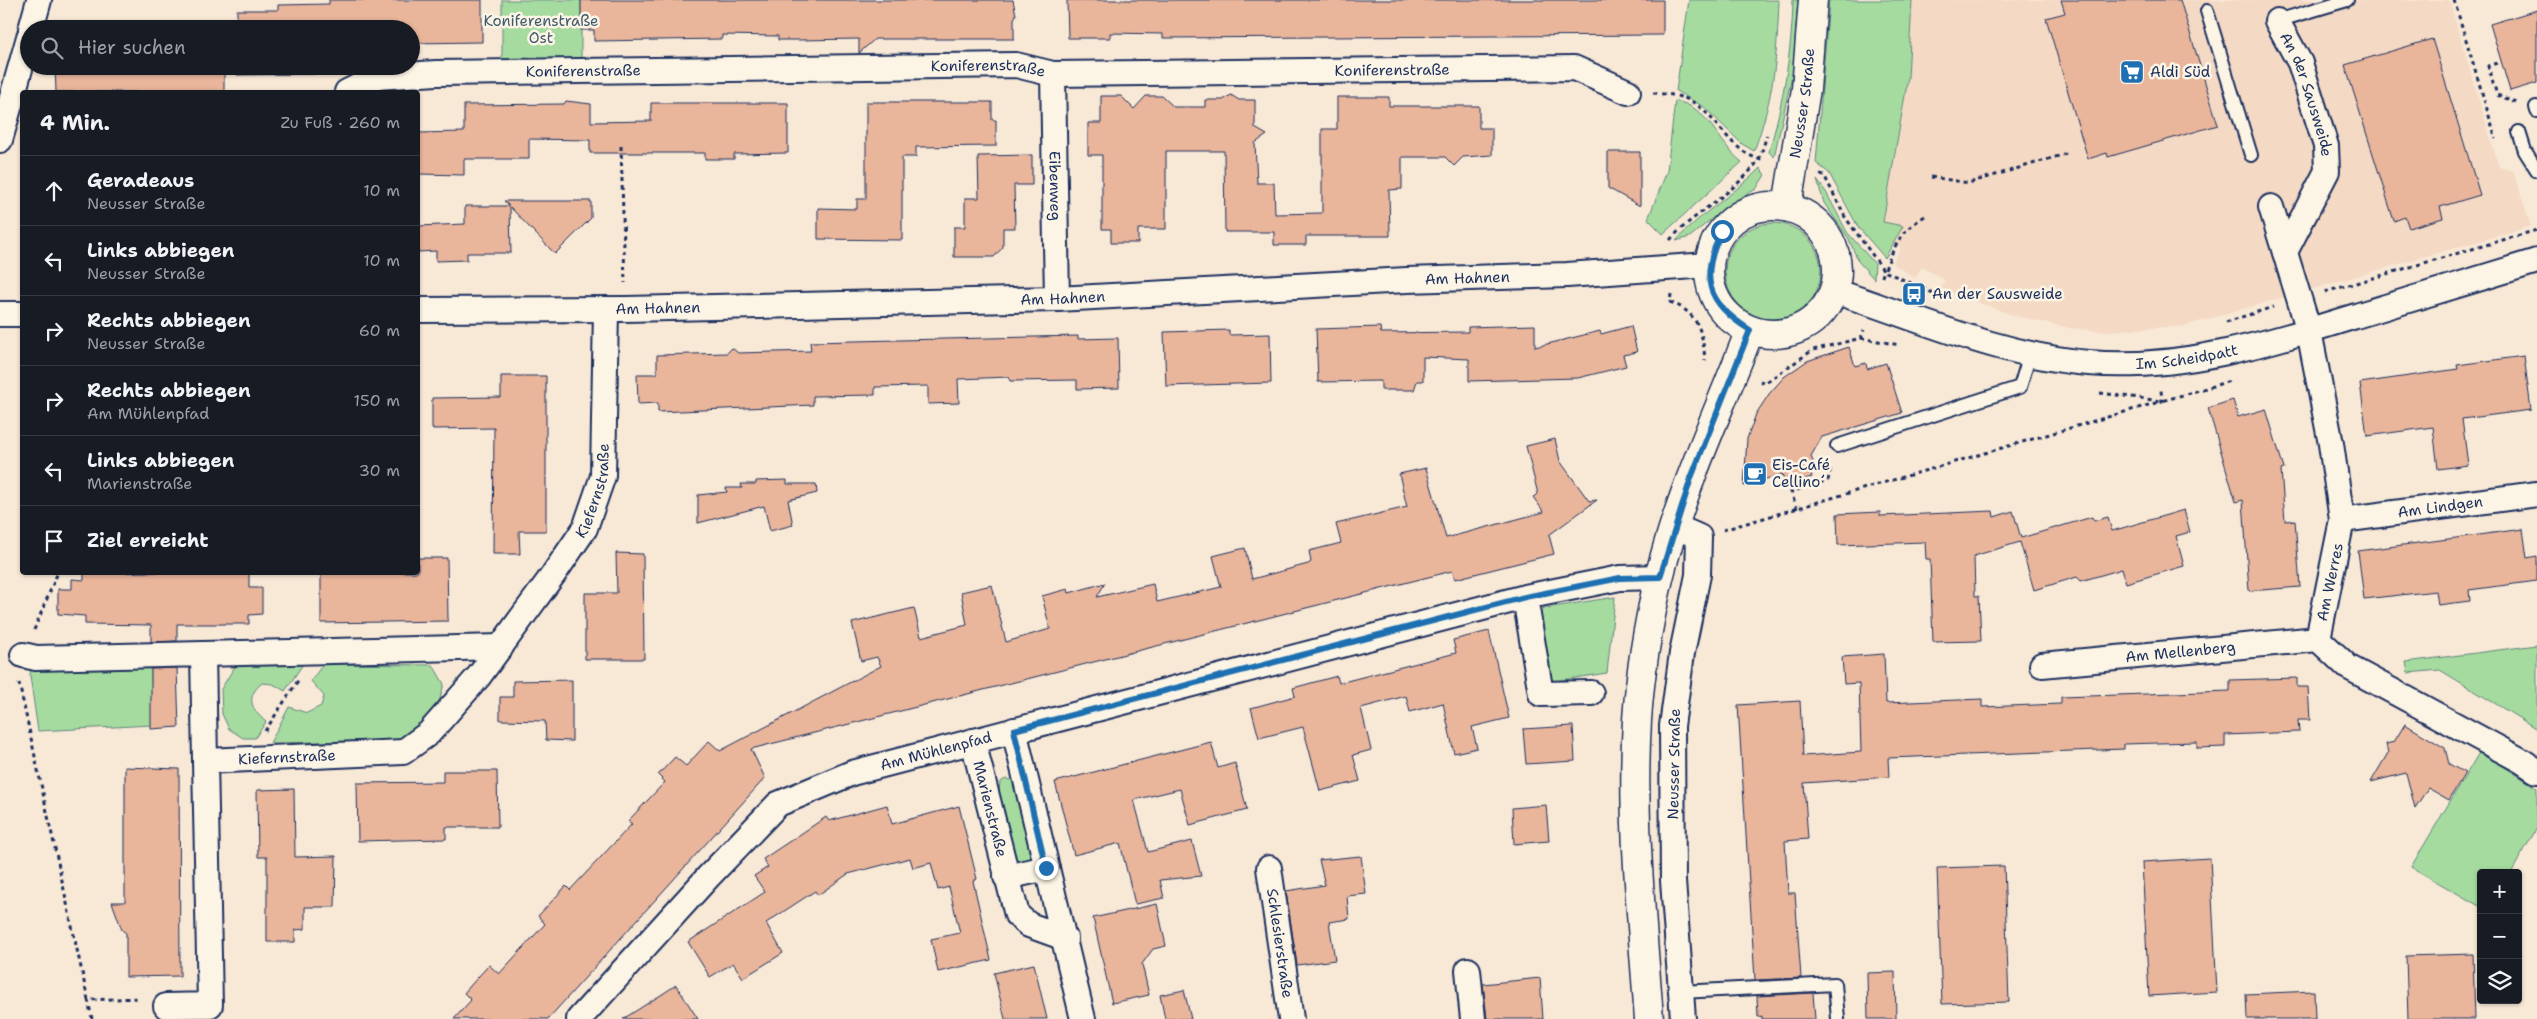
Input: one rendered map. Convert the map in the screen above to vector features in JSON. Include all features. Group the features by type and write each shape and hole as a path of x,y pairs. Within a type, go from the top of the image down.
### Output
{"main road":[{"name":"Neusser Straße","path":"1787,206 1806,89 1813,0"},
{"path":"1762,206 1787,206 1811,218 1829,238 1838,264 1834,291 1821,313 1801,328 1776,334 1750,330 1730,318 1716,300 1710,284 1708,265 1711,253 1722,231 1740,214 1762,206"},
{"path":"1649,1019 1635,766 1637,719 1646,640 1674,526 1750,330"}],"street":[{"path":"33,20 39,0"},
{"name":"An der Sausweide","path":"2277,21 2300,63 2326,146 2327,171 2285,252"},
{"name":"Koniferenstraße","path":"420,74 1016,65 1053,74 1574,68 1628,92"},
{"name":"Eibenweg","path":"1053,74 1057,299"},
{"path":"6,136 20,75"},
{"name":"Koniferenstraße","path":"351,90 377,77 406,75"},
{"path":"2271,207 2309,331"},
{"name":"Im Scheidpatt","path":"1834,291 1981,340 2030,354 2089,363 2159,362 2209,356 2309,331 2537,261"},
{"name":"Am Hahnen","path":"420,310 616,309 1057,299 1407,280 1566,275 1708,265"},
{"name":"Kiefernstraße","path":"205,761 403,752 429,733 501,647 585,528 603,476 616,309"},
{"path":"0,314 20,314"},
{"name":"Am Werres","path":"2309,331 2332,444 2342,520 2318,639 2348,667 2522,761 2537,771"},
{"name":"Am Lindgen","path":"2342,520 2537,494"},
{"path":"1674,526 1699,538"},
{"name":"Neusser Straße","path":"1683,1019 1673,880 1672,726 1682,653 1698,575 1699,538"},
{"name":"Am Mühlenpfad","path":"579,1019 708,877 778,804 852,773 1525,597 1620,578 1660,577"},
{"path":"1525,597 1541,694 1590,693"},
{"name":"Am Mellenberg","path":"2042,665 2318,639"},
{"path":"23,655 36,658 501,647"},
{"path":"166,1006 210,1004 203,654"},
{"path":"1014,730 1083,1019"},
{"name":"Marienstraße","path":"974,741 1006,877 1017,915 1029,925 1065,938"},
{"name":"Marienstraße","path":"1006,877 1046,868"},
{"name":"Schlesierstraße","path":"1269,868 1292,1019"},
{"path":"1468,970 1473,1019"}],"lane":[{"path":"2277,21 2347,0"},
{"path":"2206,11 2251,155"},
{"path":"2519,132 2525,151 2537,170"},
{"path":"1836,446 2020,387 2030,354"},
{"path":"1681,992 1835,984 1838,1019"}],"path":[{"path":"2454,0 2497,141"},
{"path":"2497,63 2488,66 2497,95 2536,109"},
{"path":"1628,92 1673,94 1691,101 1706,113 1733,144 1758,159"},
{"path":"616,309 621,146"},
{"path":"1931,177 1969,183 2069,153"},
{"path":"1925,216 1908,227 1884,271 1946,299"},
{"path":"2225,322 2537,230"},
{"path":"1699,538 2162,402 2159,362"},
{"path":"1797,509 1791,492 1828,480 1836,446"},
{"path":"57,575 17,672 92,1019"},
{"path":"248,758 317,652"},
{"path":"88,1000 148,998 166,1006"}],"shaded area":[{"path":"1912,0 2449,0 2499,167 2513,171 2531,226 2184,326 2104,331 2070,328 2015,316 1940,288 1945,280 1922,267 1915,278 1892,263 1901,248 1894,242 1903,226 1883,223 1908,78"}],"green space":[{"name":"Koniferenstraße Ost","path":"502,0 581,0 581,60 502,60"},
{"path":"1689,0 1779,0 1773,77 1766,112 1754,151 1742,144 1704,107 1676,91"},
{"path":"1793,0 1798,0 1793,71 1774,157 1769,152 1786,77 1791,39"},
{"path":"1829,0 1912,0 1908,78 1883,222 1903,226 1885,258 1858,227 1829,173 1816,163"},
{"path":"1675,101 1687,104 1705,117 1733,154 1742,162 1663,234 1648,219 1667,171"},
{"path":"1760,168 1765,175 1756,189 1727,206 1690,237 1676,241 1685,231"},
{"path":"1817,180 1826,192 1847,232 1875,264 1874,279 1858,261 1849,239 1824,203"},
{"path":"1773,223 1791,227 1807,237 1817,253 1821,271 1817,289 1807,305 1791,315 1773,319 1755,315 1739,305 1729,289 1725,271 1729,253 1739,237 1755,227"},
{"path":"1615,597 1607,673 1549,682 1534,610"},
{"path":"2537,645 2537,729 2440,670 2408,673 2406,662"},
{"path":"151,660 152,725 38,731 30,676 31,662"},
{"path":"237,663 303,664 285,691 273,684 262,683 253,693 252,703 254,708 266,722 255,738 243,738 229,729 222,714 221,689"},
{"path":"323,664 433,665 444,684 439,702 428,719 401,740 270,743 289,707 307,713 321,706 324,696 311,681"},
{"path":"2480,751 2537,788 2537,828 2513,869 2477,869 2477,905 2411,867"},
{"path":"1006,779 1012,780 1018,787 1035,858 1020,865 1014,858 999,790 1000,782"}],"building":[{"path":"329,0 482,0 482,42 420,43 420,20 237,20 237,10 278,10 278,5 329,4"},
{"path":"581,0 1013,0 1016,15 1014,19 1014,39 875,39 859,53 859,39 778,40 778,36 722,35 722,39 594,41 594,30 581,30"},
{"path":"1067,0 1663,0 1663,35 1163,38 1163,34 1110,33 1110,38 1068,38"},
{"name":"Aldi Süd","path":"2061,0 2180,0 2218,125 2108,157 2107,153 2088,159 2046,18 2065,13"},
{"path":"2537,10 2537,83 2510,91 2490,24"},
{"path":"2432,39 2480,195 2440,207 2443,218 2409,228 2405,217 2394,221 2345,65"},
{"path":"55,75 224,75 224,90 56,90"},
{"path":"1231,95 1239,100 1255,100 1255,128 1267,135 1255,143 1257,183 1274,183 1275,214 1322,213 1322,129 1337,129 1337,97 1389,97 1389,106 1479,106 1479,128 1492,128 1492,155 1463,157 1454,166 1445,157 1402,157 1402,189 1389,190 1390,236 1306,236 1306,245 1274,245 1274,232 1225,232 1224,151 1166,151 1166,229 1138,229 1138,243 1111,243 1111,229 1102,229 1102,155 1088,155 1088,123 1101,123 1101,96 1121,96 1134,109 1146,96 1162,96 1174,107 1205,107 1205,100 1223,100"},
{"path":"566,101 591,104 591,122 651,121 651,103 788,103 788,153 734,154 734,159 705,159 705,153 590,153 590,140 529,139 529,159 464,159 464,175 420,174 420,133 464,132 464,105 564,104"},
{"path":"866,102 992,102 992,120 996,120 996,146 916,147 916,157 902,157 902,240 818,239 818,208 857,209 857,199 866,199"},
{"path":"1608,152 1640,152 1640,206 1608,188"},
{"path":"1032,155 1032,185 1014,185 1015,228 1003,228 1003,247 994,257 954,257 954,227 965,227 965,198 979,198 978,156"},
{"path":"504,201 591,201 591,218 555,254 510,207 511,253 467,253 467,260 436,261 436,251 420,252 420,226 465,224 465,206 509,206"},
{"path":"1535,325 1535,347 1600,331 1601,334 1631,326 1637,352 1623,355 1626,366 1578,378 1469,381 1469,359 1423,357 1423,381 1417,381 1414,390 1381,390 1381,381 1318,382 1316,329 1380,327 1381,333 1468,332 1468,327"},
{"path":"1229,330 1229,335 1270,334 1271,383 1166,386 1164,332"},
{"path":"1078,336 1078,339 1118,338 1119,388 1077,389 1077,380 1010,381 1009,377 958,379 959,403 928,404 928,386 875,387 875,395 813,396 813,405 658,412 658,403 638,404 637,374 657,374 657,355 727,353 732,348 738,353 811,351 810,342"},
{"path":"1849,347 1855,366 1866,363 1867,369 1886,363 1902,413 1822,437 1811,456 1814,465 1809,467 1812,477 1786,485 1782,474 1744,486 1747,439 1756,414 1769,394 1784,377 1807,361"},
{"path":"2524,356 2531,410 2462,419 2468,465 2438,469 2433,427 2367,436 2360,383 2458,369 2457,365"},
{"path":"501,376 546,376 546,531 519,531 520,554 493,554 494,428 432,429 432,398 501,397"},
{"path":"2233,400 2238,417 2266,409 2284,469 2281,470 2285,521 2295,520 2300,587 2249,591 2243,500 2236,502 2208,408"},
{"path":"1555,439 1560,461 1589,501 1597,500 1549,535 1554,554 1455,579 1452,571 751,749 765,778 548,1019 454,1019 471,1000 464,993 478,977 489,965 499,974 545,924 538,916 566,886 570,890 632,824 628,821 665,782 658,775 675,757 686,766 709,741 720,751 881,666 877,657 861,661 852,623 914,608 921,637 967,625 961,592 992,585 1006,642 1050,629 1042,596 1068,589 1069,593 1105,583 1097,597 1153,584 1157,602 1221,587 1213,556 1245,548 1252,579 1308,564 1311,562 1309,551 1341,543 1336,524 1407,507 1399,474 1426,468 1446,538 1544,512 1533,497 1538,494 1526,446"},
{"path":"787,480 787,484 816,484 817,493 788,500 793,525 770,531 764,506 698,523 698,495 727,492 726,488 742,488 741,484 756,484 756,481"},
{"path":"2184,510 2190,532 2176,536 2184,566 2126,583 2122,569 2081,581 2077,577 2034,590 2020,542 1974,556 1975,596 1979,596 1981,641 1933,642 1930,559 1926,559 1925,542 1838,545 1837,514 1880,512 1880,516 1993,511 1994,517 2013,511 2021,538 2092,517 2094,521 2108,517 2112,531"},
{"path":"2523,529 2527,558 2537,556 2537,581 2469,590 2470,601 2438,605 2436,591 2364,599 2358,551"},
{"path":"616,553 643,554 644,659 585,659 585,593 617,593"},
{"path":"420,558 447,558 448,621 321,623 321,575 420,575"},
{"path":"84,575 249,575 249,588 262,588 262,614 249,615 249,624 177,624 177,641 151,642 151,625 85,624 85,616 58,614 58,589 72,589 72,579 84,580"},
{"path":"1489,631 1509,718 1472,727 1477,748 1454,753 1443,703 1410,712 1406,696 1361,708 1371,750 1353,755 1360,781 1320,791 1303,727 1259,738 1251,708 1295,696 1293,688 1337,676 1339,683 1456,653 1453,640"},
{"path":"1884,654 1886,703 1982,699 1982,707 2061,704 2061,697 2230,691 2230,680 2297,678 2297,687 2308,687 2310,720 2298,720 2299,732 2225,735 2225,747 2197,748 2197,742 2124,744 2124,749 1888,758 1889,777 1804,783 1808,839 1785,841 1788,893 1795,893 1801,978 1755,980 1738,705 1800,701 1803,756 1861,752 1859,683 1844,684 1842,657"},
{"path":"177,668 179,727 151,729 151,669"},
{"path":"572,680 572,741 546,740 545,721 500,720 500,697 513,697 513,681"},
{"path":"2405,724 2445,748 2449,764 2465,773 2449,800 2428,788 2415,808 2406,773 2371,782 2388,753 2386,744 2394,742"},
{"path":"1573,726 1575,761 1526,764 1523,729"},
{"path":"1211,742 1218,768 1235,763 1247,810 1190,825 1180,789 1134,800 1148,852 1192,841 1201,876 1160,880 1164,898 1135,904 1120,843 1074,855 1055,782"},
{"path":"125,767 179,769 180,976 126,977 126,933 122,930 112,902 125,902"},
{"path":"443,771 497,771 498,827 446,827 446,839 358,841 357,783 443,782"},
{"path":"294,789 295,857 336,856 335,907 305,907 305,929 295,930 295,942 267,942 267,857 258,857 257,790"},
{"path":"887,805 892,824 959,806 977,879 973,881 991,960 938,972 931,939 960,933 949,887 938,890 931,863 913,868 910,858 848,874 818,895 815,891 766,923 783,953 743,978 733,963 710,977 688,942 765,892 754,876 768,867 763,859 826,817 829,821"},
{"path":"1546,805 1549,841 1514,844 1512,808"},
{"path":"1361,856 1366,894 1347,896 1349,919 1329,922 1335,960 1297,965 1286,891 1325,885 1319,860"},
{"path":"2210,858 2217,992 2149,996 2142,862"},
{"path":"2004,866 2009,1002 1942,1004 1937,868"},
{"path":"1157,904 1166,946 1153,949 1142,964 1149,995 1112,1003 1093,918"},
{"path":"2473,954 2475,1019 2408,1019 2406,956"},
{"path":"1034,964 1047,1019 1005,1019 994,973"},
{"path":"1895,972 1896,1019 1868,1019 1867,973"},
{"path":"1540,978 1543,1019 1487,1019 1483,984"},
{"path":"676,985 698,1019 623,1019 664,993"},
{"path":"1184,990 1191,1019 1165,1019 1160,995"},
{"path":"2314,991 2315,1019 2247,1019 2246,994"},
{"path":"1813,993 1815,1019 1762,1019 1762,1016 1758,1017 1757,996"}],"place":[{"name":"Aldi Süd","path":"2132,72"},
{"name":"An der Sausweide","path":"1914,294"},
{"name":"Eis-Café Cellino´","path":"1755,474"}],"route":[{"path":"1046,868 1014,730 1525,597 1620,578 1660,577 1674,526 1691,478 1750,330 1730,318 1716,300 1710,284 1708,265 1711,253 1722,231"}]}
